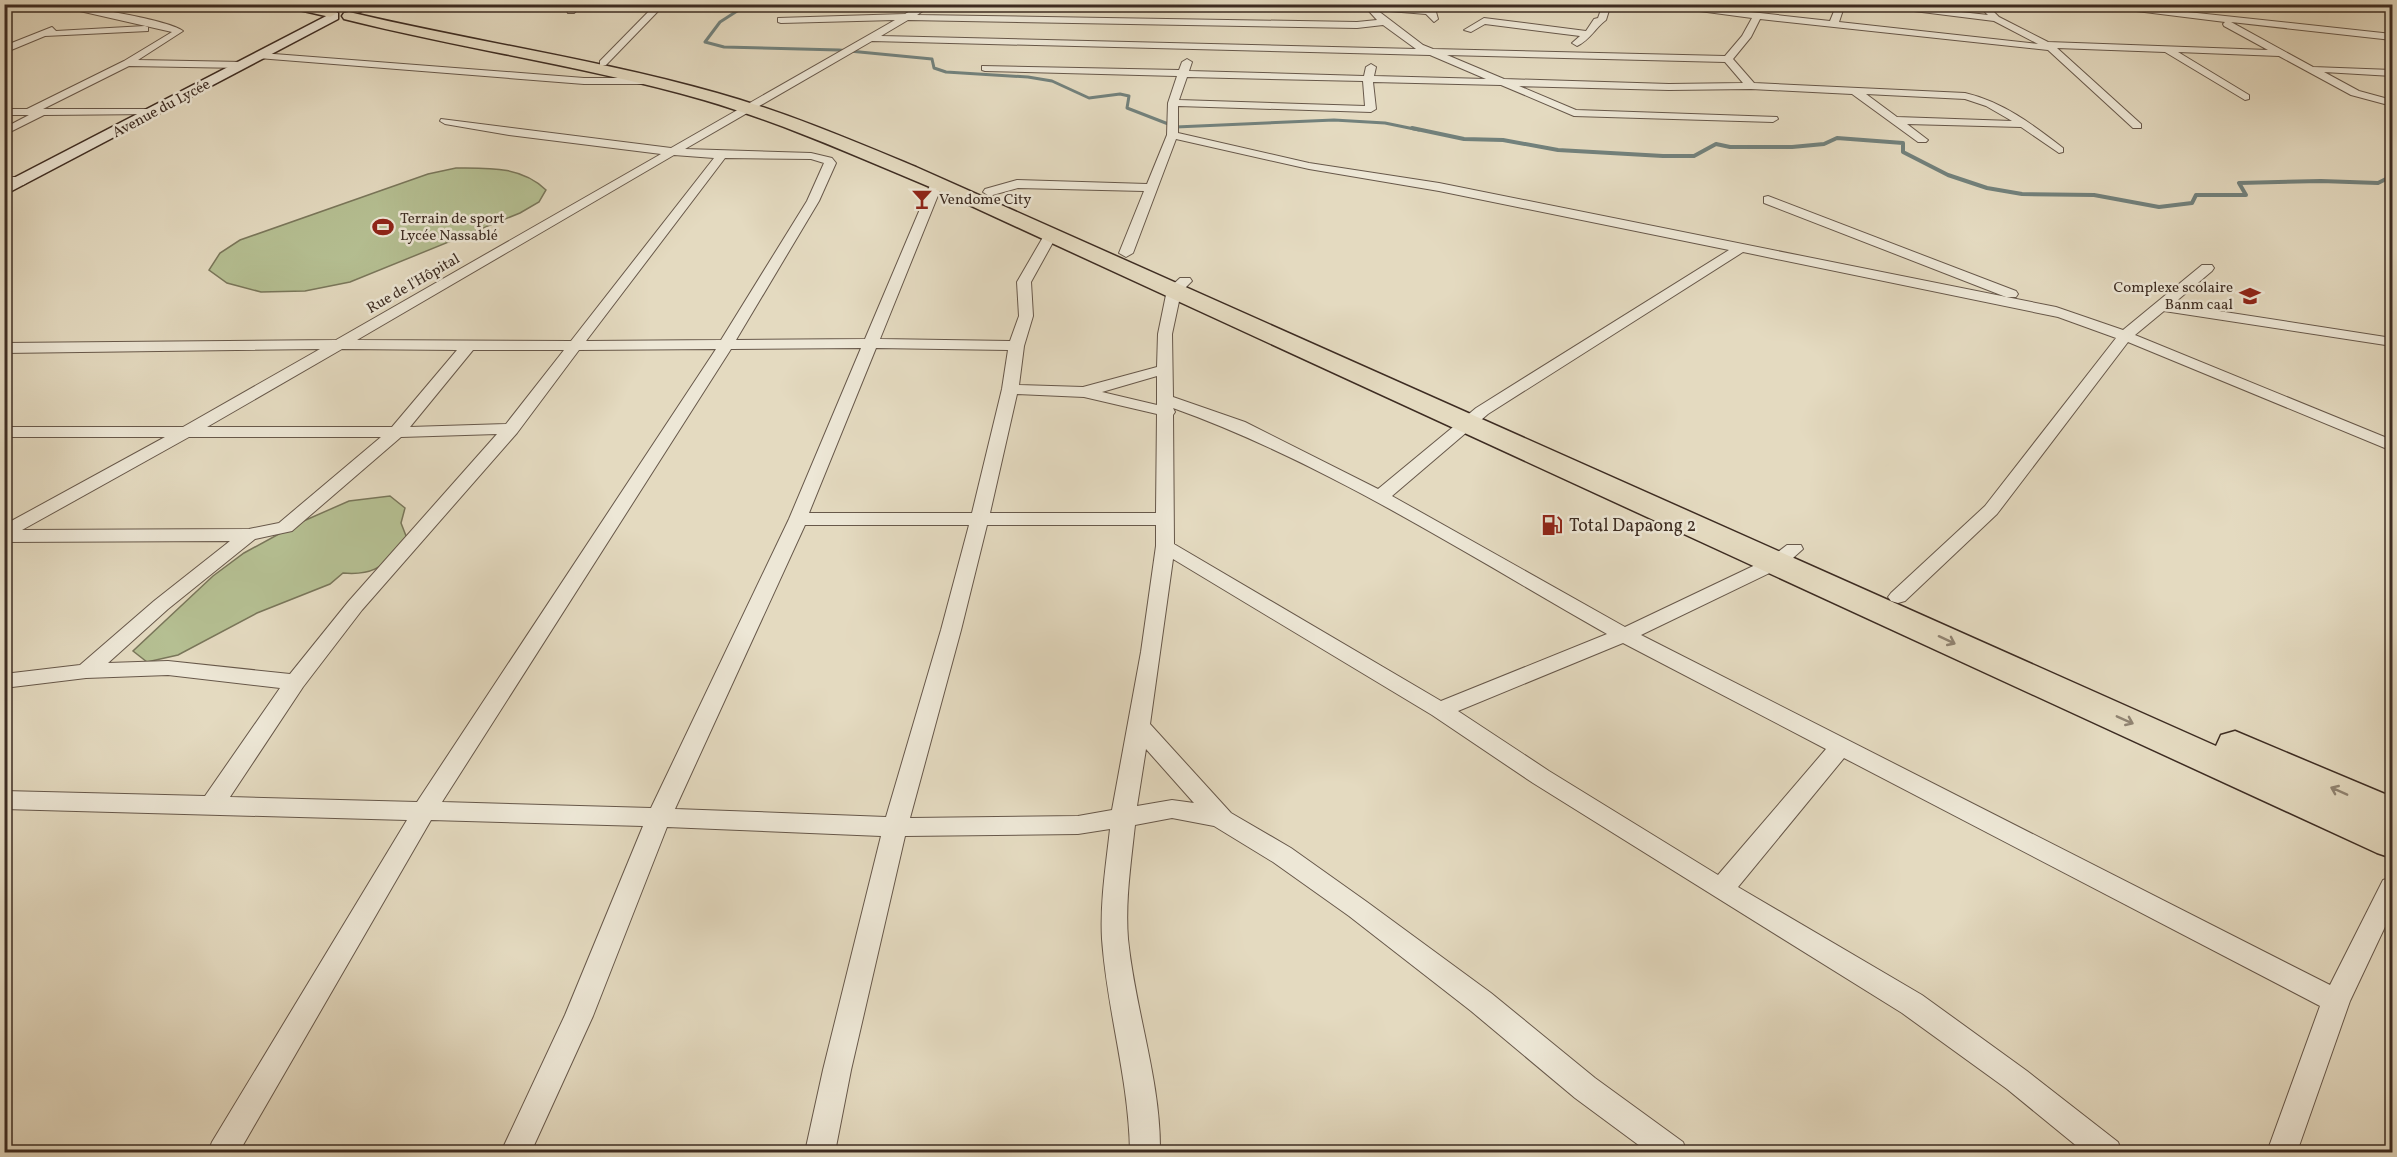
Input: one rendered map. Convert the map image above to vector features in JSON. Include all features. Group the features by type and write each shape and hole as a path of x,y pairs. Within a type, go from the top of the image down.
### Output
{"highway":[{"path":"291,4 346,10 603,63 835,128 989,192 1126,253 1179,286"},
{"path":"346,10 755,106 937,183 1051,235 1179,286 1785,555 2392,842"},
{"path":"1785,555 1898,597 2392,814"}],"main road":[{"name":"Avenue du Lycée","path":"4,190 346,10"}],"street":[{"path":"29,112 127,63 178,31 54,4"},
{"path":"571,11 579,4"},
{"path":"603,63 661,4"},
{"name":"Rue de l'Hôpital","path":"4,535 755,106 929,4"},
{"path":"1343,4 1428,12 1433,14 1434,19"},
{"path":"1457,4 1470,6"},
{"path":"1568,54 1567,51 1588,34 1597,21 1602,20 1607,4"},
{"path":"1651,4 2049,47 2280,53"},
{"path":"1833,25 1841,4"},
{"path":"1862,4 1996,19 2026,32 2049,47 2137,126"},
{"path":"1981,4 1996,19"},
{"path":"2084,4 2392,37"},
{"path":"2194,4 2355,93 2392,104"},
{"path":"1368,6 1378,17 1432,52 1574,113 1773,119"},
{"path":"79,20 123,9"},
{"path":"1128,9 1130,21"},
{"path":"1126,253 1172,135 1173,103 1203,10"},
{"path":"781,20 1059,16 1130,21 1196,35 1374,51 1728,59 1751,86"},
{"path":"1728,59 1746,37 1757,17"},
{"path":"1468,30 1488,18 1588,34"},
{"path":"869,38 1196,35 1386,22"},
{"path":"4,50 68,24"},
{"path":"45,34 148,29 158,25"},
{"path":"2166,50 2246,96"},
{"path":"1173,103 1371,109 1368,80 1374,51"},
{"path":"261,56 584,81 651,81"},
{"path":"127,63 243,64"},
{"path":"985,68 1368,80 1669,87 1751,86 1971,97 2025,124 2059,150"},
{"path":"2310,69 2392,73"},
{"path":"1854,91 1922,140"},
{"path":"4,112 151,112"},
{"path":"4,132 43,112"},
{"path":"1894,120 2025,124"},
{"path":"223,1152 424,811 727,343 813,201 830,164 828,160 811,156 674,152 509,132 445,121"},
{"path":"1172,135 1308,166 1439,187 2066,314"},
{"path":"212,805 294,682 355,606 511,429 722,155"},
{"path":"4,181 23,181"},
{"path":"516,1152 579,1016 659,817 798,519 937,183"},
{"path":"989,192 1017,184 1152,188"},
{"path":"1768,200 2125,336 2392,446"},
{"path":"820,1152 895,827 951,630 1010,389 1016,346 1026,316 1024,282 1051,235"},
{"path":"1380,497 1474,417 1739,249"},
{"path":"1898,597 1990,510 2125,336 2207,268"},
{"path":"1145,1152 1144,1112 1123,1000 1115,937 1116,895 1123,819 1165,546 1167,406 1165,334 1179,286"},
{"path":"2161,306 2392,342"},
{"path":"4,348 340,344 575,346 727,343 1016,346"},
{"path":"4,535 249,535 285,526 398,432 469,345"},
{"path":"4,363 25,348"},
{"path":"1084,392 1166,369"},
{"path":"1010,389 1084,392 1167,406 1239,426 1380,497 1624,635 2336,1001"},
{"path":"4,432 398,432 511,429"},
{"path":"798,519 1164,519"},
{"path":"86,671 161,605 249,535"},
{"path":"1165,546 1440,710 1721,890 1912,1004 2017,1080 2107,1152"},
{"path":"1440,710 1624,635 1785,555"},
{"path":"4,681 86,671 168,668 294,682"},
{"path":"1139,726 1222,819 1282,855 1358,909 1481,1002 1585,1088 1672,1152"},
{"path":"1721,890 1841,747"},
{"path":"4,800 659,817 895,827 1078,825 1123,819 1148,811 1172,808 1222,819"},
{"path":"2283,1152 2336,1001 2392,887"}],"green space":[{"name":"Terrain de sport Lycée Nassablé","path":"456,168 515,172 526,176 546,190 539,202 520,213 350,282 305,291 261,292 227,283 209,270 220,253 240,240 428,174"},
{"path":"390,496 405,508 401,523 408,541 380,566 365,572 343,573 330,584 257,613 178,655 147,662 133,651 213,576 244,553 299,523 349,501"}],"waterway":[{"path":"748,4 720,22 705,42 724,47 839,50 932,59 934,68 946,72 1028,77 1052,81 1089,98 1120,94 1129,96 1127,108 1176,127 1334,120 1385,123 1419,130"},
{"path":"1412,128 1464,139 1503,140 1558,150 1663,156 1694,156 1716,144 1730,147 1792,147 1824,144 1837,138 1903,143 1903,152 1948,175 1987,188 2022,194 2094,195 2159,207 2192,203 2196,195 2246,195 2239,183 2321,181 2378,183 2392,176"}],"place":[{"name":"Vendome City","path":"922,199"},
{"name":"Terrain de sport Lycée Nassablé","path":"383,227"},
{"name":"Complexe scolaire Banm caal","path":"2250,296"},
{"name":"Total Dapaong 2","path":"1552,525"}]}
